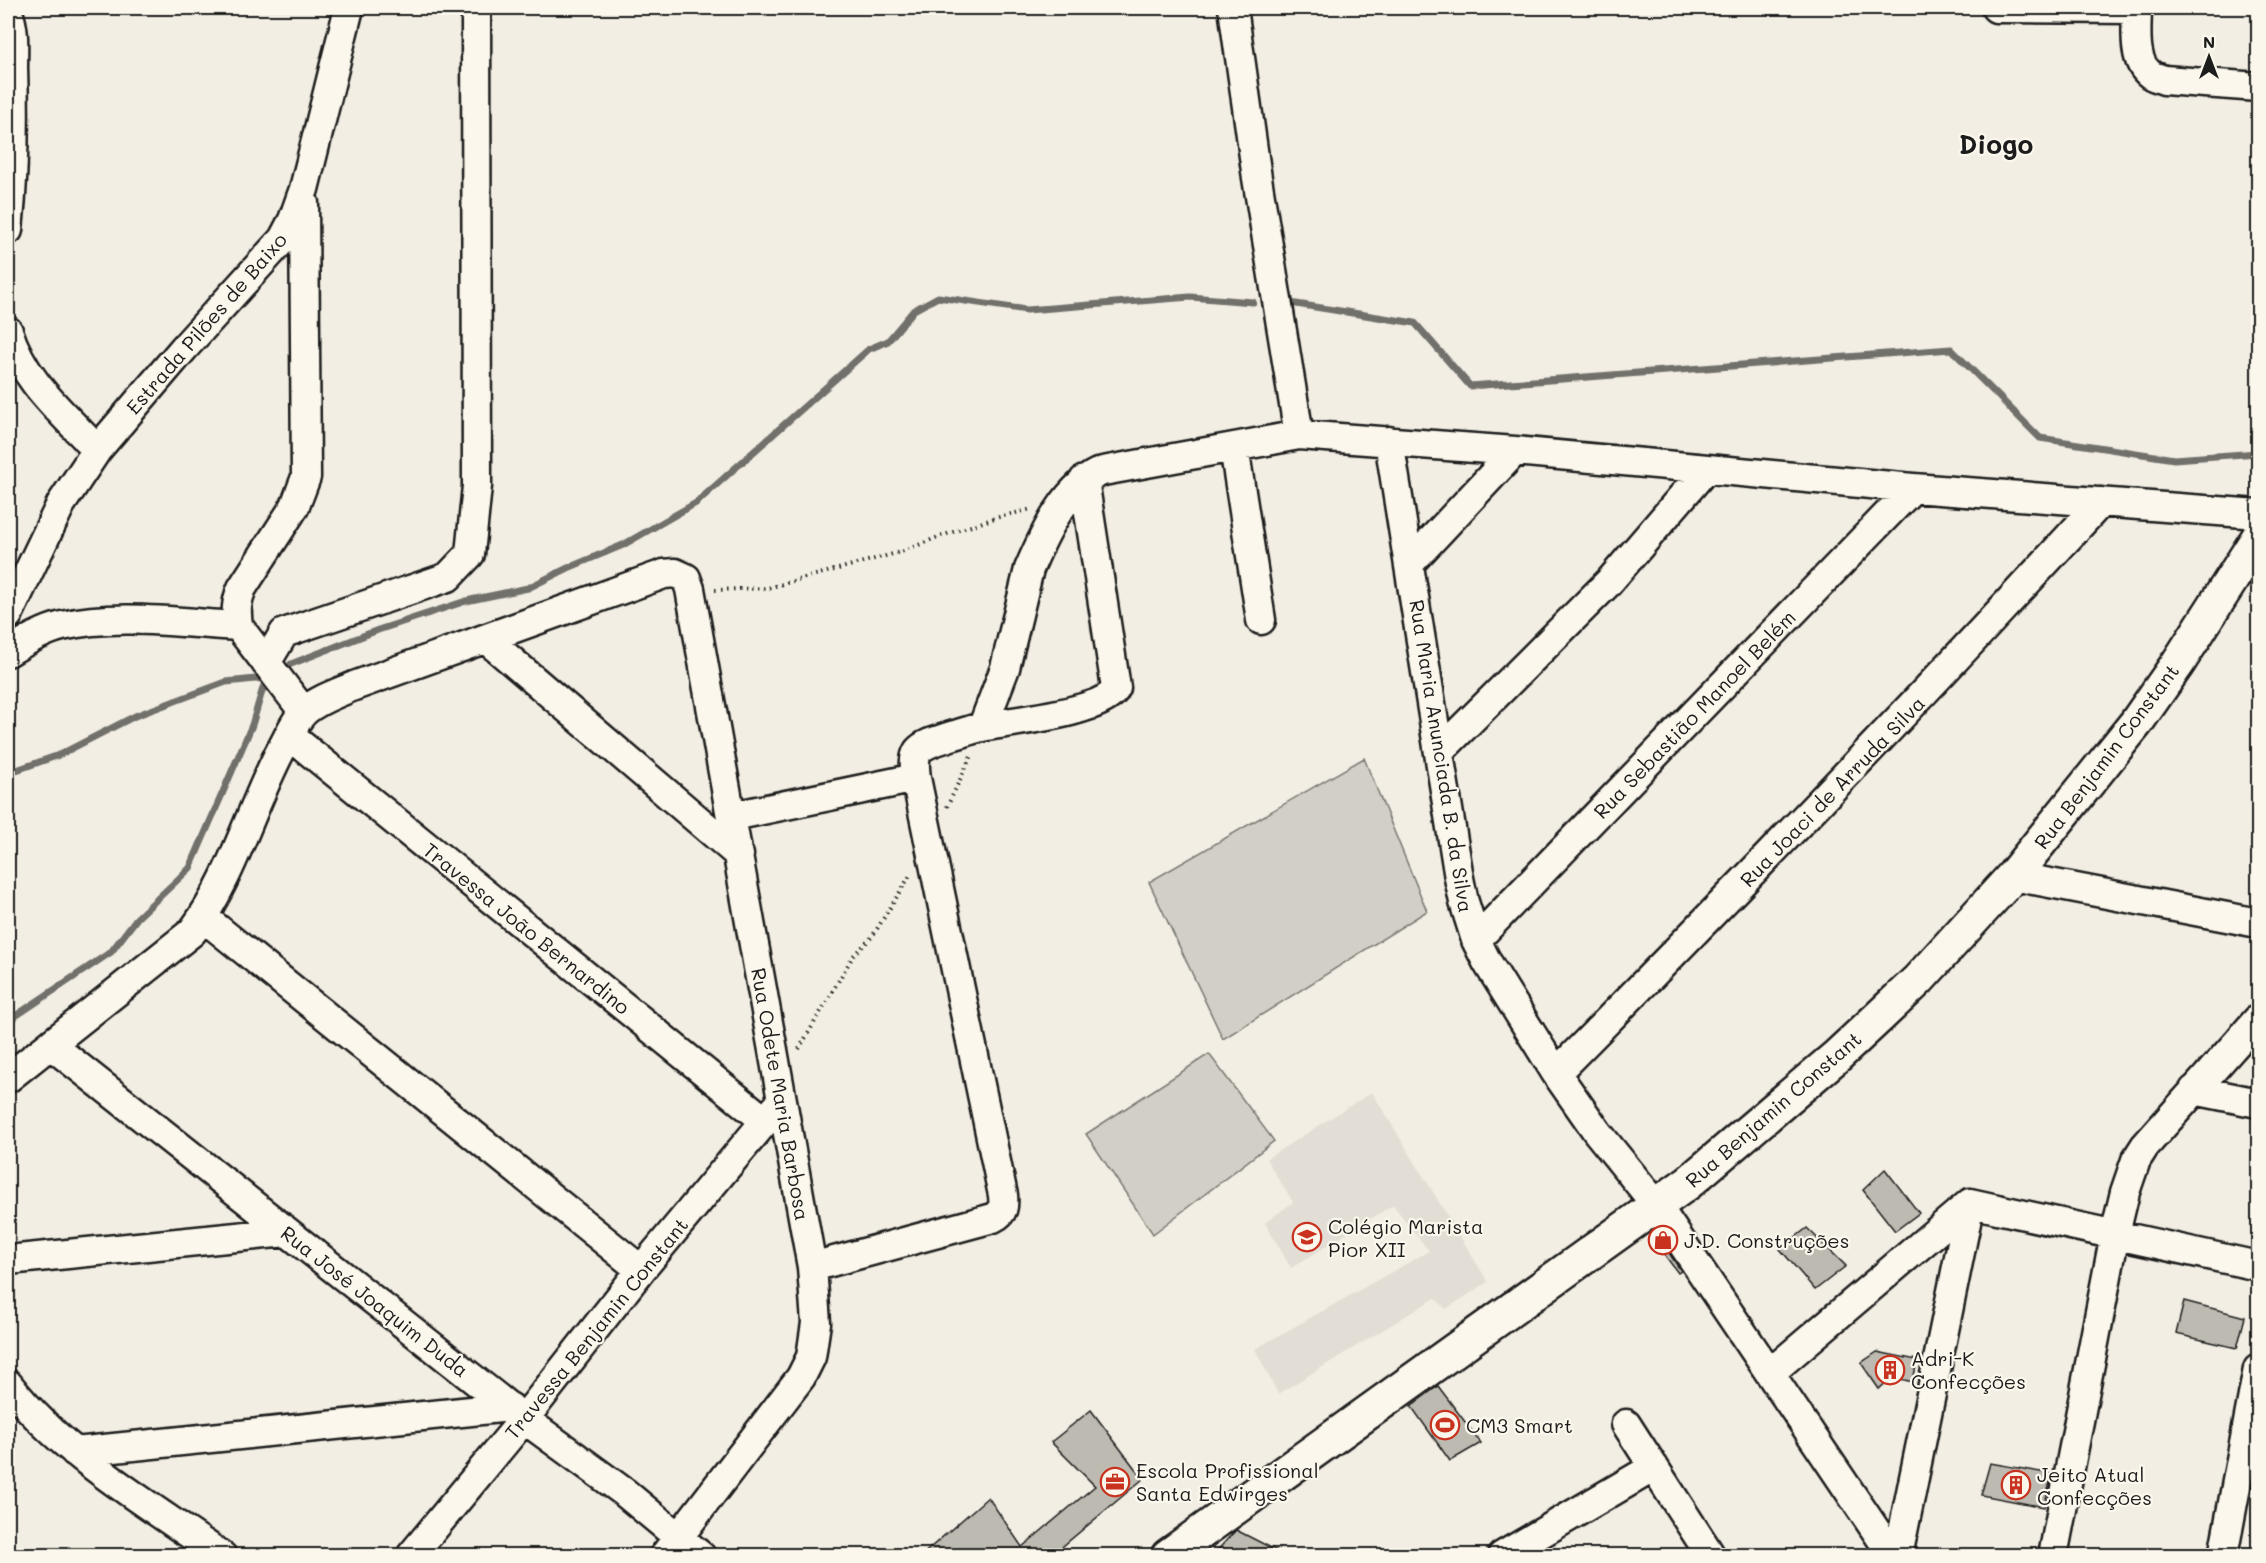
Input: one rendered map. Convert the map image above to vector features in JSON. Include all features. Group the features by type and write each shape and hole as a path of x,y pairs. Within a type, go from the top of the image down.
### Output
{"main road":[{"name":"Rua Benjamin Constant","path":"1168,1556 1191,1546 1689,1182 1820,1071 1880,1016 1918,980 2013,876 2136,723 2259,538"}],"street":[{"name":"Estrada Pilões de Baixo","path":"8,615 61,504 97,450 184,348 283,239 293,220 304,189 349,8"},
{"path":"266,663 284,633 447,577 470,554 477,486 476,8"},
{"path":"1233,8 1254,156 1299,435"},
{"path":"1996,8 2137,8 2139,58 2142,66 2150,75 2164,80 2259,87"},
{"path":"8,13 12,35 15,134 8,230"},
{"path":"8,652 44,632 62,626 92,621 238,626 237,600 295,506 306,477 304,189"},
{"path":"8,332 14,351 30,379 97,450"},
{"path":"984,726 1005,668 1029,569 1053,520 1075,491 1103,471 1299,435 1515,451 1913,488 2259,514"},
{"name":"Rua Maria Anunciada B. da Silva","path":"1389,441 1459,878 1466,911 1476,940 1487,962 1556,1073 1598,1132 1657,1206 1896,1556"},
{"path":"1234,447 1261,620"},
{"path":"1410,563 1515,451"},
{"path":"1440,751 1609,582 1705,470"},
{"name":"Rua Sebastião Manoel Belém","path":"1476,940 1913,488"},
{"path":"812,1267 993,1218 1003,1209 1003,1195 916,778 915,760 921,748 938,740 984,726 1047,716 1094,705 1110,698 1116,688 1075,491"},
{"name":"Rua Joaci de Arruda Silva","path":"1556,1073 1716,912 1938,680 2101,502"},
{"path":"8,1078 182,940 203,917 297,723 354,686 664,574 681,575 686,578 690,589"},
{"name":"Rua Odete Maria Barbosa","path":"671,1546 801,1377 810,1357 816,1323 812,1267 775,1102 733,816 690,589"},
{"name":"Travessa João Bernardino","path":"238,626 266,663 297,723 775,1102"},
{"path":"486,639 739,855"},
{"path":"733,816 916,778"},
{"path":"2013,876 2254,915"},
{"path":"203,917 641,1270"},
{"path":"2053,1556 2115,1234 2125,1192 2136,1160 2145,1146 2259,1019"},
{"name":"Rua José Joaquim Duda","path":"51,1045 517,1413 624,1492 671,1546 701,1556"},
{"path":"2194,1090 2259,1103"},
{"name":"Travessa Benjamin Constant","path":"411,1556 517,1413 641,1270 775,1102"},
{"path":"1970,1203 2259,1266"},
{"path":"1770,1373 1970,1203"},
{"path":"1896,1556 1970,1203"},
{"path":"8,1260 287,1232"},
{"path":"2223,1556 2259,1369"},
{"path":"8,1384 34,1415 75,1452 222,1556"},
{"path":"75,1452 517,1413"},
{"path":"1626,1424 1712,1556"},
{"path":"1502,1556 1654,1467"}],"path":[{"path":"690,589 768,588 904,551 938,537 1075,491"},
{"path":"775,1102 854,956 872,937 930,843 984,726"}],"shaded area":[{"path":"1364,758 1427,911 1223,1039 1149,882"},
{"path":"1209,1054 1274,1141 1153,1234 1086,1134"},
{"name":"Colégio Marista Pior XII","path":"1372,1092 1488,1282 1446,1309 1435,1298 1278,1394 1255,1349 1429,1251 1393,1205 1291,1268 1265,1223 1293,1202 1266,1159"}],"building":[{"path":"1885,1169 1919,1213 1895,1231 1863,1190"},
{"path":"1807,1228 1846,1266 1815,1290 1780,1249"},
{"path":"1654,1230 1681,1271 1678,1273 1649,1234"},
{"path":"2184,1301 2245,1317 2237,1348 2176,1334"},
{"name":"Adri-K Confecções","path":"1877,1352 1917,1360 1913,1382 1892,1377 1879,1389 1861,1363"},
{"name":"CM3 Smart","path":"1438,1386 1481,1443 1450,1461 1411,1406"},
{"name":"Escola Profissional Santa Edwirges","path":"1091,1410 1143,1479 1051,1556 921,1556 988,1497 1022,1547 1095,1486 1051,1442"},
{"name":"Jeito Atual Confecções","path":"1990,1463 2052,1474 2044,1507 1981,1495"},
{"path":"1236,1530 1287,1556 1212,1556"}],"waterway":[{"path":"291,664 378,630 466,601 528,588 623,545 696,503 869,349 888,341 914,310 938,297 1027,310 1190,297 1253,302"},
{"path":"1290,303 1415,323 1470,386 1951,349 2040,438 2174,459 2258,453"},
{"path":"8,1021 111,952 137,918 190,868 252,725 268,677"},
{"path":"8,773 59,755 135,716 226,682 266,678"}],"place":[{"name":"Colégio Marista Pior XII","path":"1307,1237"},
{"name":"J.D. Construções","path":"1663,1240"},
{"name":"Adri-K Confecções","path":"1890,1370"},
{"name":"CM3 Smart","path":"1445,1425"},
{"name":"Escola Profissional Santa Edwirges","path":"1115,1482"},
{"name":"Jeito Atual Confecções","path":"2016,1485"}],"district":[{"name":"Diogo","path":"1996,144"}]}
